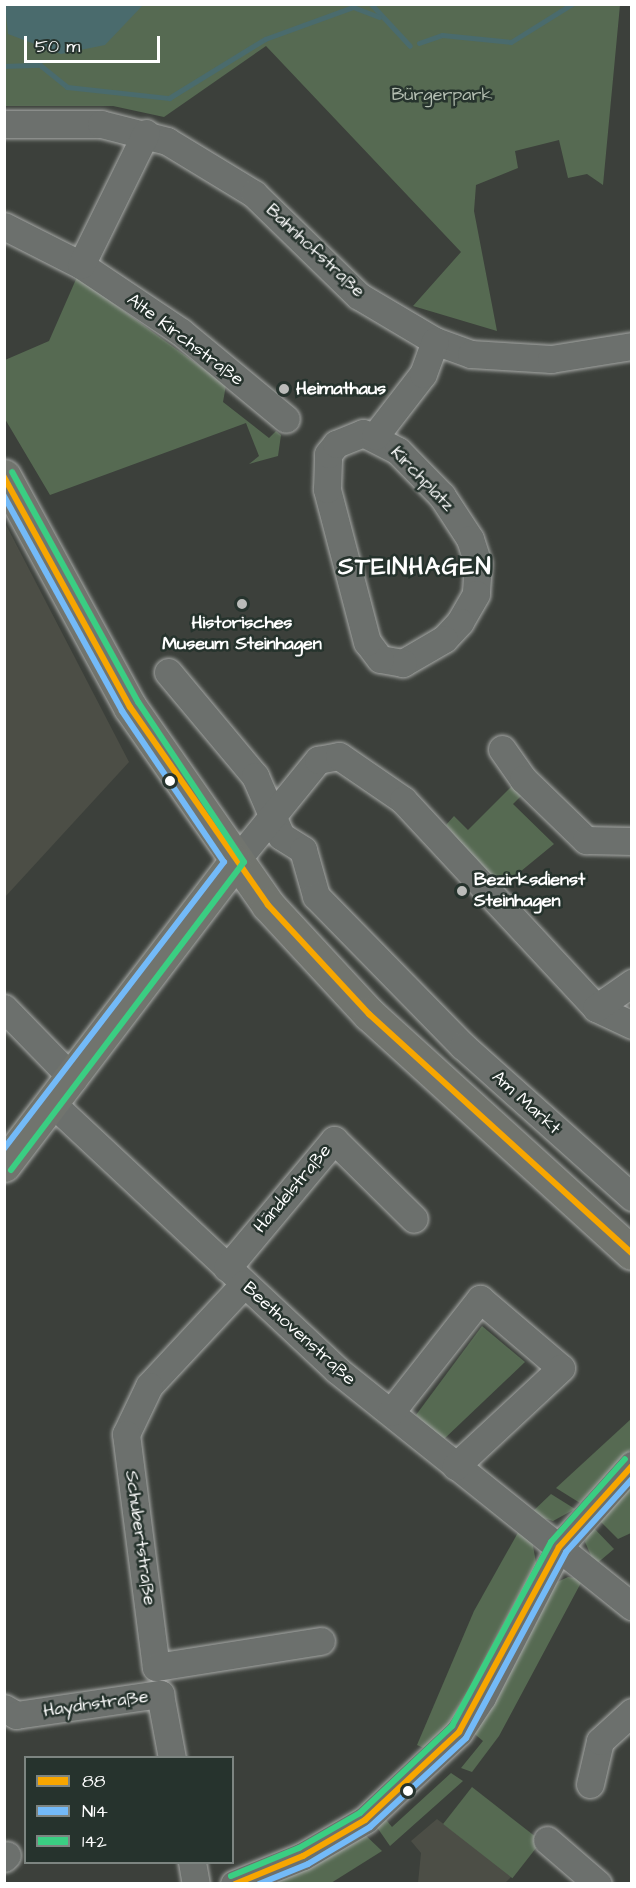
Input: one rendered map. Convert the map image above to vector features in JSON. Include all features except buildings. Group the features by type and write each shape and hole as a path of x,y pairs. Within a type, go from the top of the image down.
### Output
{"main road":[{"path":"4,476 130,707 235,862 369,1014 632,1253"},
{"path":"4,1165 73,1078 235,862"}],"street":[{"name":"Bahnhofstraße","path":"4,124 56,120 146,133 226,173 284,220 359,296 435,341 471,354 535,360 632,346"},
{"path":"81,265 146,133"},
{"name":"Alte Kirchstraße","path":"4,226 81,265 181,332 286,419"},
{"name":"Kirchplatz","path":"375,436 419,380 435,341"},
{"name":"Kirchplatz","path":"363,433 375,436 442,496 478,563 476,594 460,622 444,639 403,663 380,659 367,642 327,489 328,454 336,444 363,433"},
{"name":"Am Markt","path":"168,672 255,776 270,816 281,836 303,850 316,896 368,953 632,1197"},
{"path":"502,749 523,779 586,840 632,841"},
{"path":"235,862 270,816 318,760 333,756 353,762 403,800 596,1008 632,1025"},
{"path":"596,1008 632,983"},
{"path":"4,1008 73,1078"},
{"name":"Beethovenstraße","path":"53,1104 235,1276 391,1412 632,1606"},
{"name":"Händelstraße","path":"235,1276 334,1140 414,1219"},
{"name":"Schubertstraße","path":"235,1276 149,1386 126,1434 156,1666 321,1641"},
{"path":"391,1412 480,1299 561,1368 456,1466"},
{"path":"234,1884 303,1856 365,1820 459,1732 482,1697 559,1547 632,1465"},
{"name":"Haydnstraße","path":"4,1708 16,1715 160,1694 172,1756"},
{"path":"590,1784 600,1741 632,1712"},
{"path":"547,1840 598,1884"},
{"path":"192,1864 196,1884"}],"shaded area":[{"path":"4,521 129,762 5,897 4,897"},
{"path":"437,1819 512,1876 505,1883 418,1883 421,1853 411,1841"}],"green space":[{"name":"Bürgerpark","path":"4,5 620,5 603,185 587,174 568,178 559,140 515,151 518,168 476,185 474,211 497,331 413,306 461,252 266,46 164,117 113,106 5,106"},
{"path":"77,277 226,385 223,402 269,438 276,431 281,435 278,456 249,464 259,456 246,423 50,495 5,419 5,360 49,341"},
{"path":"514,784 524,793 513,804 554,844 499,889 446,825 454,816 468,830"},
{"path":"482,1326 525,1362 443,1440 416,1415"},
{"path":"631,1419 631,1449 580,1503 556,1488"},
{"path":"631,1477 631,1533 618,1539 595,1516"},
{"path":"551,1494 575,1509 553,1521 530,1514"},
{"path":"590,1524 614,1549 595,1565 585,1542"},
{"path":"520,1529 532,1540 536,1563 482,1673 452,1721 428,1750 417,1745 474,1611"},
{"path":"568,1577 583,1579 499,1736 472,1772 461,1768 483,1741 470,1730 553,1584"},
{"path":"451,1773 463,1781 390,1846 374,1823 383,1816 392,1827"},
{"path":"472,1787 541,1841 512,1878 443,1824"},
{"path":"362,1832 382,1851 331,1883 251,1884"}],"water":[{"path":"5,4 143,5 105,45 61,54 8,34"}],"waterway":[{"path":"371,4 410,46"},
{"path":"419,43 442,35 511,42 572,4"},
{"path":"4,66 40,65 67,87 169,98 265,39 353,7 379,17"}],"transit line":[{"name":"142","path":"11,1170 244,862 138,702 12,472"},
{"name":"88","path":"4,477 130,707 268,905 369,1014 632,1253"},
{"name":"N14","path":"4,496 122,711 224,862 4,1149"},
{"name":"142","path":"231,1876 299,1848 360,1813 452,1726 551,1542 625,1459"},
{"name":"88","path":"235,1884 303,1856 365,1820 459,1732 559,1547 632,1466"},
{"name":"N14","path":"259,1884 308,1864 370,1827 466,1738 566,1552 632,1479"}],"place":[{"name":"Heimathaus","path":"284,389"},
{"name":"Historisches Museum Steinhagen","path":"242,604"},
{"name":"Bezirksdienst Steinhagen","path":"462,891"}],"district":[{"name":"STEINHAGEN","path":"415,568"}]}
